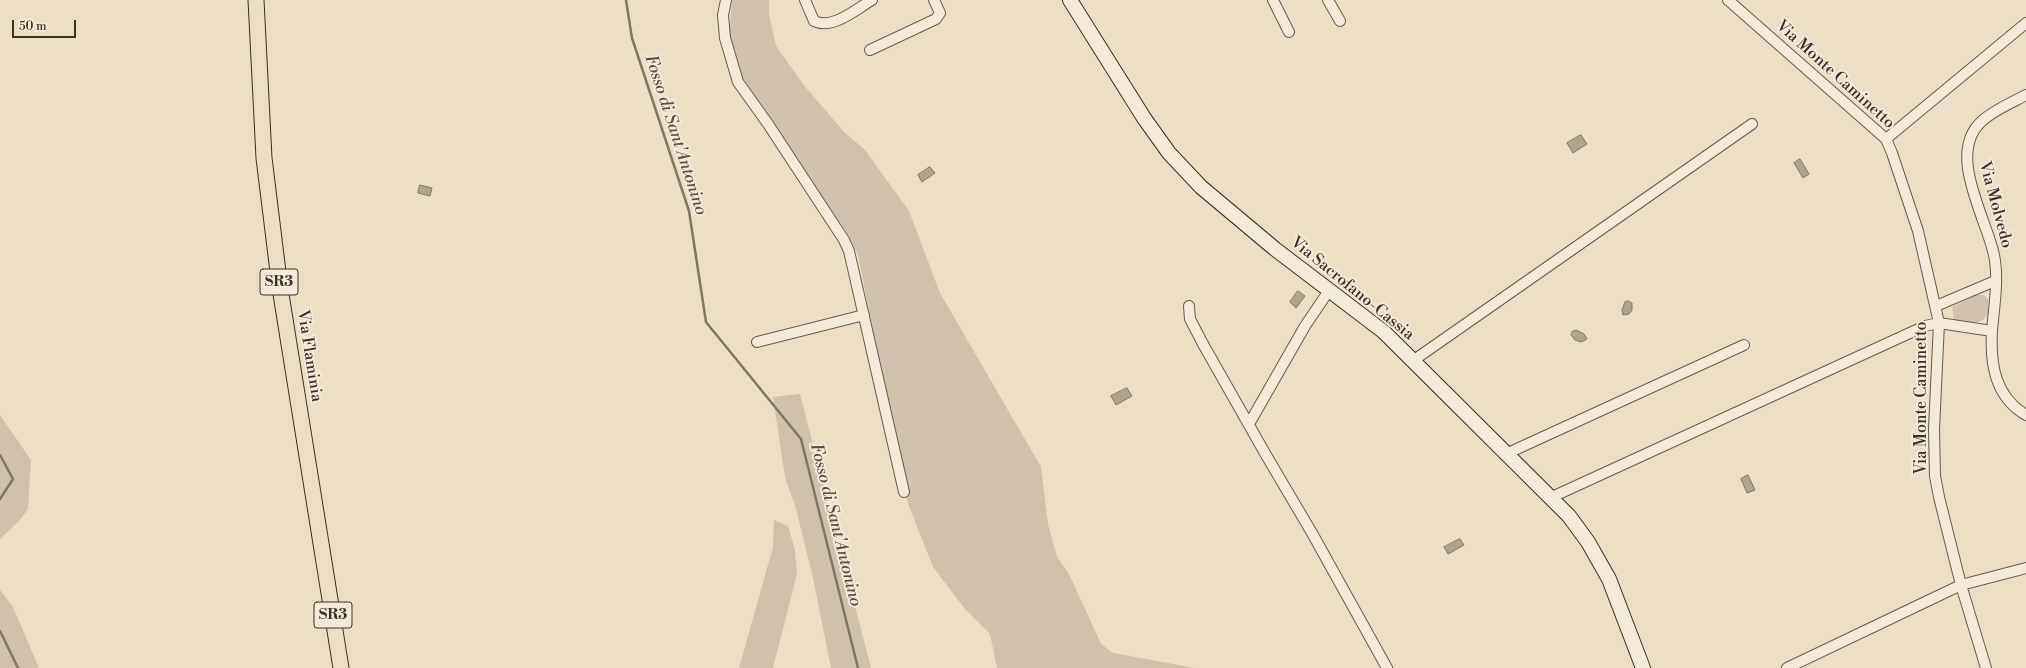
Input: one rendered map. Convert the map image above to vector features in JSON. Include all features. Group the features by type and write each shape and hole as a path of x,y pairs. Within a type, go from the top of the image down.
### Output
{"main road":[{"name":"Via Flaminia","path":"256,0 264,158 280,288 341,668"}],"street":[{"path":"726,0 724,15 725,38 738,82 768,124 844,240 853,262 904,492"},
{"path":"805,0 814,21 827,24 836,21 872,0"},
{"path":"870,50 936,19 940,13 934,0"},
{"name":"Via Sacrofano-Cassia","path":"1070,0 1144,118 1169,153 1201,187 1275,249 1379,327 1414,360 1461,409 1508,453 1569,516 1588,542 1609,579 1643,668"},
{"path":"1273,0 1288,32"},
{"path":"1328,0 1340,21"},
{"name":"Via Monte Caminetto","path":"1728,0 1886,139 1892,153 1918,231 1936,306 1939,323 1934,429 1935,476 1961,585 1986,668"},
{"path":"1886,139 2026,23"},
{"name":"Via Molvedo","path":"2025,417 2006,398 1996,381 1992,351 1995,281 1994,255 1969,175 1967,148 1972,134 1982,121 2026,94"},
{"path":"1414,360 1752,124"},
{"path":"1936,306 1995,281"},
{"path":"1249,424 1305,326 1330,289"},
{"path":"1189,306 1189,315 1193,325 1305,519 1387,668"},
{"path":"757,342 864,315"},
{"path":"1552,497 1925,326 1939,323 1992,331"},
{"path":"1508,453 1744,345"},
{"path":"1787,668 1961,585 2026,568"}],"shaded area":[{"path":"732,0 769,0 769,14 776,46 803,84 844,132 865,150 909,211 940,293 1041,467 1048,524 1057,557 1069,574 1101,644 1113,653 1195,668 997,668 990,634 965,609 933,567 907,501 858,255 849,236 740,78 729,39"},
{"path":"1581,135 1587,144 1573,153 1567,143"},
{"path":"1800,159 1809,174 1803,178 1794,163"},
{"path":"930,167 935,173 922,182 918,175"},
{"path":"420,185 432,188 430,196 418,193"},
{"path":"1298,291 1305,296 1296,308 1290,302"},
{"path":"1977,295 1984,295 1988,299 1989,308 1984,319 1975,323 1954,320 1952,307"},
{"path":"1628,301 1632,303 1632,310 1629,314 1623,315 1622,310 1625,302"},
{"path":"1576,330 1584,334 1587,339 1581,342 1575,340 1571,335 1573,331"},
{"path":"1127,388 1132,396 1116,405 1111,396"},
{"path":"800,394 871,668 831,668 813,578 796,509 785,477 773,397"},
{"path":"0,415 31,460 28,509 20,520 0,539"},
{"path":"1748,475 1755,490 1747,493 1741,479"},
{"path":"774,520 788,526 795,550 797,574 773,668 739,668 773,547"},
{"path":"1460,539 1464,545 1448,554 1444,547"},
{"path":"0,590 13,607 39,668 0,668"}],"waterway":[{"name":"Fosso di Sant'Antonino","path":"626,0 632,38 689,211 706,322 801,439 858,668"},
{"path":"0,455 13,479 0,499"},
{"path":"0,631 18,668"}]}
